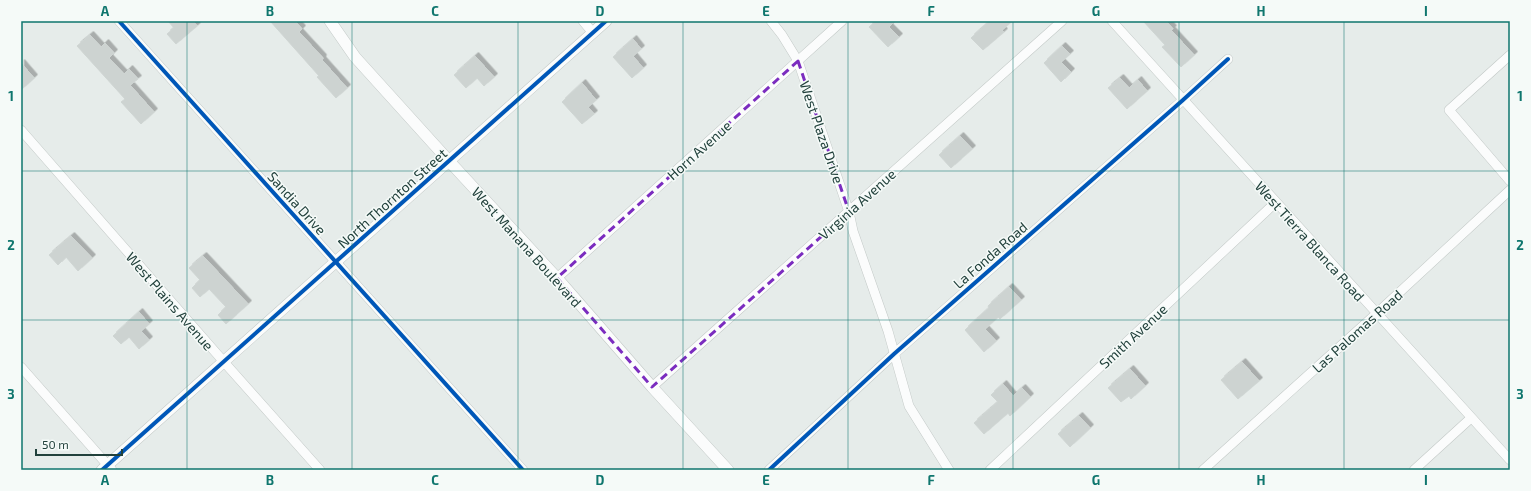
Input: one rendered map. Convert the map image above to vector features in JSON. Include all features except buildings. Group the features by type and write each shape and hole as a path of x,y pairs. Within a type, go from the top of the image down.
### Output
{"street":[{"name":"Sandia Drive","path":"119,21 524,470"},
{"name":"West Manana Boulevard","path":"330,21 355,57 557,278 652,387 728,470"},
{"path":"583,21 593,33"},
{"name":"North Thornton Street","path":"107,468 606,21"},
{"name":"West Plaza Drive","path":"771,21 782,34 798,61 849,212 853,231 888,331 908,406 949,470"},
{"name":"Horn Avenue","path":"557,278 842,21"},
{"name":"Virginia Avenue","path":"652,387 1062,21"},
{"name":"West Tierra Blanca Road","path":"1112,21 1275,203 1510,460"},
{"path":"1510,55 1450,110 1510,181"},
{"name":"La Fonda Road","path":"769,470 894,354 1228,59"},
{"name":"West Plains Avenue","path":"21,130 320,470"},
{"name":"Las Palomas Road","path":"1203,470 1376,314 1510,190"},
{"name":"Smith Avenue","path":"990,470 1275,203"},
{"path":"21,367 107,468"},
{"path":"1414,470 1471,418"}],"highlighted area":[{"path":"798,61 849,212 652,387 557,278"}],"cycle path":[{"path":"119,21 523,470"},
{"path":"102,470 606,21"},
{"path":"769,470 894,354 1228,59"}]}
